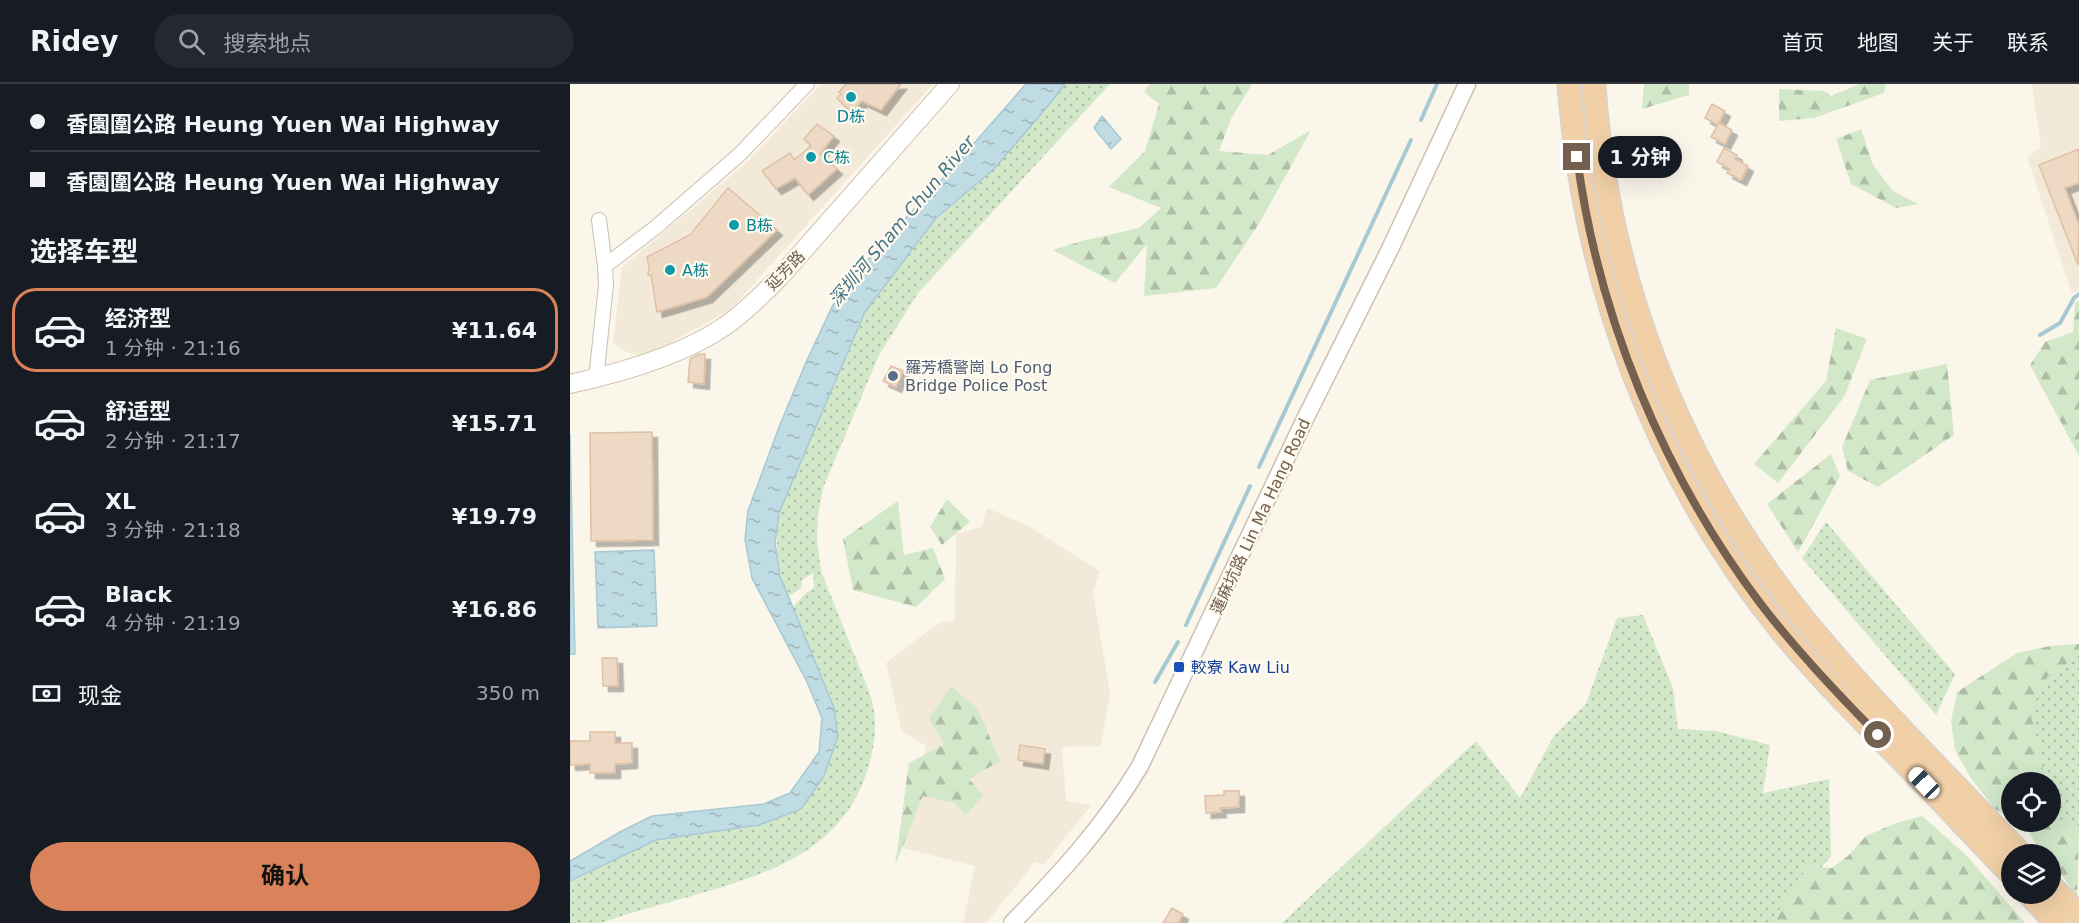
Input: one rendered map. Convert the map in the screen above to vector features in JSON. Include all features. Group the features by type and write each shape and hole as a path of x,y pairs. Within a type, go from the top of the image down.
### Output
{"highway":[{"path":"1556,84 1565,130 1579,173"},
{"path":"1569,84 1579,173 1594,250 1623,346 1660,437 1680,477 1718,542 1759,602 1805,658 2001,863"},
{"path":"1594,84 1602,163 1613,224 1632,298 1661,380 1699,461 1721,501 1765,569 1829,650 2012,844"},
{"path":"1596,113 1600,84"},
{"path":"2061,896 2079,915"},
{"path":"2038,904 2056,923"}],"main road":[{"name":"延芳路","path":"570,384 596,379 701,340 724,327 750,307 823,231 950,84"}],"street":[{"path":"605,266 656,227 741,154 807,84"},
{"name":"蓮麻坑路 Lin Ma Hang Road","path":"1012,923 1081,849 1116,804 1140,766 1304,421 1390,249 1467,84"},
{"path":"596,379 606,285 598,220"}],"shaded area":[{"path":"821,84 933,84 731,309 645,357 626,352 613,343 622,267 745,164"},
{"path":"2032,84 2079,84 2079,290 2072,293 2027,157 2041,147"},
{"path":"987,508 1028,526 1100,571 1093,593 1110,693 1101,746 1062,747 1066,801 1091,805 1044,865 1035,862 986,923 963,923 975,866 903,848 926,746 901,730 886,663 939,623 955,620 956,534 982,527"}],"green space":[{"path":"1061,84 1110,84 918,293 879,355 823,488 818,514 817,540 821,571 870,694 874,712 875,738 869,765 857,796 840,821 819,841 796,857 769,870 741,881 604,922 570,923 570,882 656,840 759,825 801,809 824,776 838,736 834,710 793,607 814,588 813,573 802,580 801,588 787,595 777,554 779,513 866,310 936,218 995,168"},
{"path":"1150,84 1252,84 1231,119 1219,151 1268,155 1311,130 1260,222 1216,288 1144,296 1147,244 1115,283 1053,250 1139,228 1161,208 1109,187 1145,151 1159,104 1144,92"},
{"path":"1644,84 1689,84 1689,95 1642,109"},
{"path":"1860,84 1886,84 1884,93 1814,118 1779,121 1779,89 1824,91 1831,96"},
{"path":"1861,129 1873,165 1893,191 1918,204 1896,208 1851,184 1836,139"},
{"path":"2079,301 2079,456 2030,365 2045,342 2073,332 2075,303"},
{"path":"1836,328 1867,339 1844,397 1778,483 1754,464 1826,381"},
{"path":"1947,364 1954,435 1878,487 1848,471 1842,447 1870,380"},
{"path":"1831,454 1840,476 1798,552 1767,504"},
{"path":"947,499 970,522 942,545 930,527"},
{"path":"898,501 904,555 933,548 945,579 916,607 853,590 843,539"},
{"path":"1826,522 1955,674 1936,715 1802,558"},
{"path":"1643,615 1673,688 1678,729 1716,731 1770,745 1763,793 1829,779 1831,856 1822,867 1806,866 1772,923 1282,923 1476,741 1520,798 1554,736 1586,704 1617,618"},
{"path":"2079,644 2079,655 2048,676 2030,711 2043,772 2001,772 2001,812 1995,809 1972,780 1955,750 1951,721 1957,692 2017,653 2050,646"},
{"path":"2079,652 2079,833 2061,821 2061,772 2040,772 2026,711 2048,677"},
{"path":"951,686 978,710 1000,761 969,779 983,795 966,815 955,803 923,796 895,866 909,763 945,744 929,719"},
{"path":"1922,816 1965,854 2001,895 2001,904 2008,904 2025,923 1771,923 1806,866 1832,868 1848,856 1866,836 1896,823"},
{"path":"2061,820 2079,833 2077,899 2061,875 2061,844 2036,844 2029,832 2061,832"}],"water":[{"path":"1026,84 1065,84 993,170 936,218 865,312 779,513 775,543 780,576 834,708 838,736 824,776 801,809 759,825 656,840 570,881 570,861 652,816 764,804 790,793 819,752 822,718 807,682 752,578 745,539 748,511 779,427 833,305 874,252"},
{"path":"1102,116 1121,139 1111,149 1094,128"},
{"path":"570,434 575,654 570,654"},
{"path":"654,550 657,626 598,628 595,552"}],"building":[{"name":"D栋","path":"846,84 901,84 881,110 862,101 851,112 837,98"},
{"path":"1712,104 1725,111 1718,125 1705,118"},
{"path":"1719,123 1732,130 1725,144 1711,137"},
{"name":"C栋","path":"817,124 834,136 820,154 837,169 808,195 795,178 776,189 762,171 790,153 794,160 811,146 804,139"},
{"path":"1724,148 1737,155 1735,159 1748,166 1741,180 1727,173 1730,169 1717,162"},
{"path":"2079,149 2079,183 2065,188 2079,225 2078,265 2039,165"},
{"path":"728,188 777,230 707,297 657,312 651,275 648,275 647,257 690,235"},
{"path":"699,354 705,354 704,384 688,382 690,359"},
{"name":"羅芳橋警崗 Lo Fong Bridge Police Post","path":"891,366 903,371 896,387 883,381"},
{"path":"652,432 653,540 591,541 590,433"},
{"path":"602,658 617,658 618,686 603,686"},
{"path":"590,732 615,732 615,743 632,743 632,763 615,764 615,773 590,773 590,764 570,765 570,741 590,741"},
{"path":"1020,745 1045,749 1043,764 1018,760"},
{"path":"1224,791 1239,791 1239,807 1220,808 1221,812 1206,813 1205,796 1224,795"},
{"path":"1172,908 1183,914 1178,923 1163,923"}],"waterway":[{"path":"1421,120 1437,84"},
{"path":"1259,467 1411,140"},
{"path":"2040,335 2060,323 2074,298 2079,294"},
{"path":"1186,625 1250,486"},
{"path":"1155,682 1178,642"}],"place":[{"name":"D栋","path":"851,97"},
{"name":"C栋","path":"811,157"},
{"name":"B栋","path":"734,225"},
{"name":"A栋","path":"670,270"},
{"name":"羅芳橋警崗 Lo Fong Bridge Police Post","path":"893,376"},
{"name":"較寮 Kaw Liu","path":"1179,667"}],"route":[{"path":"1577,157 1592,240 1614,320 1641,393 1680,477 1718,542 1759,602 1828,685 1878,735"}],"water label":[{"name":"深圳河 Sham Chun River","path":"902,221"}]}
